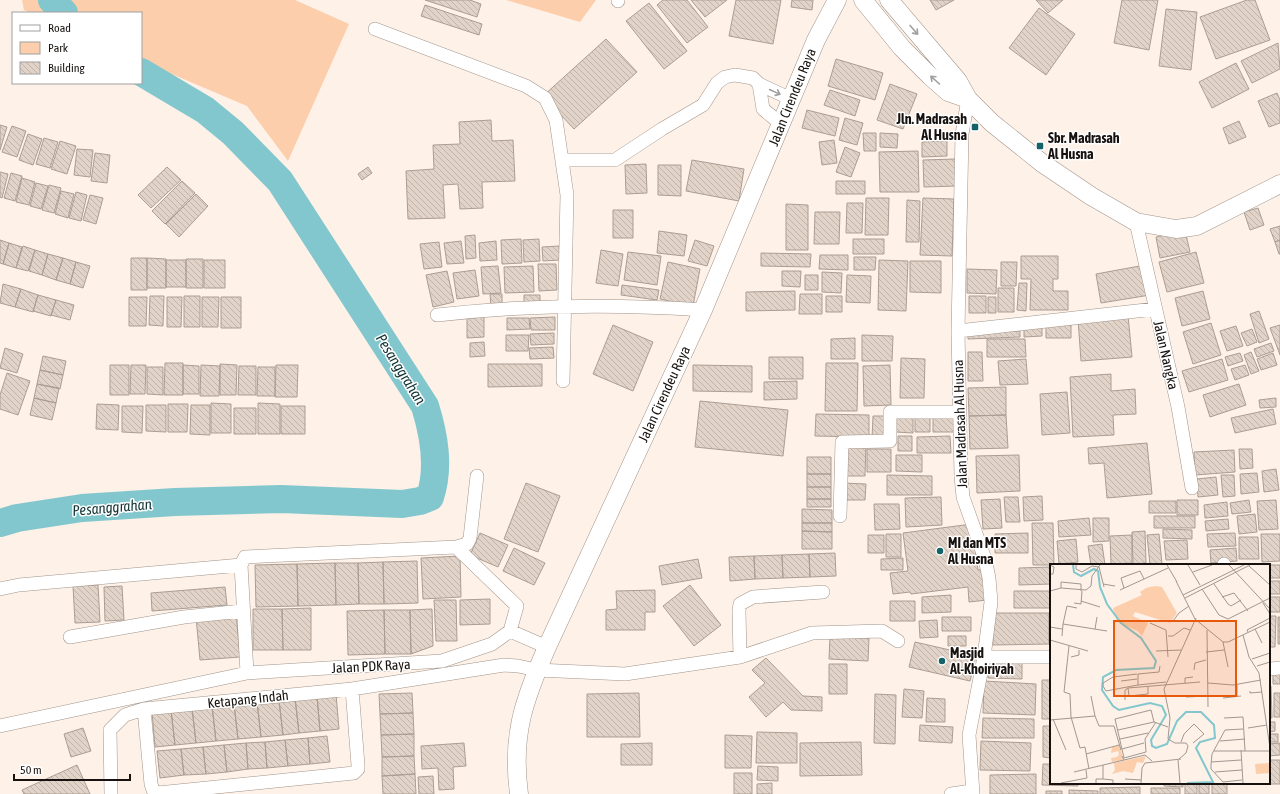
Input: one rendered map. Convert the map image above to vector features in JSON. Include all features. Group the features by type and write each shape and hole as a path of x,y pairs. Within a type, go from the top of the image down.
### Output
{"main road":[{"name":"Jalan Cirendeu Raya","path":"519,794 517,753 520,719 528,692 547,647 703,310 816,40 837,0"},
{"path":"863,0 902,48 930,76 948,92 968,98"},
{"path":"889,0 958,81 968,98 992,123 1042,163 1091,196 1136,222 1176,229 1197,226 1280,184"}],"street":[{"path":"375,28 526,86 544,98 556,120 567,195 563,381"},
{"path":"563,160 615,160 662,129 703,105 717,83 725,77 735,74 753,78 759,84 792,99"},
{"path":"759,84 763,109 781,124"},
{"name":"Jalan Madrasah Al Husna","path":"952,794 973,793 969,735 984,657 991,602 989,578 984,559 963,497 958,412 962,134 968,98"},
{"name":"Jalan Nangka","path":"1136,222 1178,407 1192,488"},
{"path":"437,315 477,310 564,307 663,307 703,310"},
{"path":"958,331 1155,309"},
{"path":"840,516 842,442 890,441 890,412 958,412"},
{"path":"248,673 242,611 241,565 245,557 456,548 467,544 470,538 476,476"},
{"path":"456,548 517,606 510,631 547,647"},
{"path":"0,589 19,585 241,565"},
{"path":"740,656 740,604 753,597 823,592"},
{"path":"70,637 184,618 242,611"},
{"name":"Jalan PDK Raya","path":"0,726 248,673 442,661 492,644 510,631"},
{"name":"Ketapang Indah","path":"111,794 110,730 124,715 144,709 352,689 504,666 518,666 537,670 625,674 740,656 812,633 882,631 898,641"},
{"path":"984,657 1050,657"},
{"path":"1270,669 1280,668"},
{"path":"144,709 151,784 153,790 158,793 354,773 358,770 358,765 352,689"}],"green space":[{"path":"22,0 295,0 349,24 288,161 247,106 142,61 142,12 28,12 24,10"},
{"path":"506,0 596,0 580,22"}],"building":[{"path":"425,0 470,0 481,4 477,17"},
{"path":"663,0 687,0 708,27 687,43 657,5"},
{"path":"691,0 727,0 705,17"},
{"path":"736,0 781,0 773,44 729,36"},
{"path":"792,0 813,0 812,10 791,7"},
{"path":"930,0 954,0 936,10"},
{"path":"1036,0 1063,0 1048,13"},
{"path":"1122,0 1158,0 1149,50 1114,43"},
{"path":"1247,0 1255,0 1270,40 1216,59 1200,17"},
{"path":"649,3 687,51 664,69 626,21"},
{"path":"425,5 482,24 479,35 421,16"},
{"path":"1039,8 1075,34 1046,75 1009,48"},
{"path":"1166,9 1197,12 1191,70 1159,66"},
{"path":"606,39 637,72 574,129 543,96"},
{"path":"1278,43 1280,69 1252,83 1241,61"},
{"path":"836,59 883,73 875,100 828,86"},
{"path":"1236,63 1249,89 1212,108 1199,82"},
{"path":"890,84 917,94 903,129 877,120"},
{"path":"830,90 860,100 855,116 824,105"},
{"path":"1277,93 1280,100 1280,123 1269,127 1258,101"},
{"path":"807,110 839,118 835,136 802,128"},
{"path":"845,118 863,123 857,145 839,140"},
{"path":"491,120 492,141 513,140 515,181 482,182 483,208 460,209 458,184 443,185 445,218 408,219 406,171 434,169 433,145 460,144 459,122"},
{"path":"1239,121 1246,137 1229,144 1223,128"},
{"path":"0,125 7,127 0,150"},
{"path":"12,126 26,131 17,157 2,152"},
{"path":"863,133 876,133 876,151 864,151"},
{"path":"880,133 898,134 897,148 880,147"},
{"path":"28,134 42,139 33,165 19,160"},
{"path":"44,138 58,142 50,168 36,164"},
{"path":"834,140 837,163 822,165 819,142"},
{"path":"60,141 76,146 67,174 51,169"},
{"path":"947,141 947,156 922,157 922,142"},
{"path":"845,147 860,153 851,177 836,172"},
{"path":"77,149 93,150 90,177 74,175"},
{"path":"918,151 919,192 880,192 879,152"},
{"path":"95,153 110,155 107,183 91,181"},
{"path":"956,159 957,186 924,187 923,160"},
{"path":"692,160 744,169 739,201 686,191"},
{"path":"646,164 647,193 626,194 625,165"},
{"path":"658,165 681,165 681,196 658,195"},
{"path":"167,167 181,180 151,208 138,195"},
{"path":"368,167 372,173 362,180 358,174"},
{"path":"0,172 8,174 2,198 0,197"},
{"path":"11,173 22,176 15,201 4,198"},
{"path":"22,178 35,182 29,205 16,202"},
{"path":"182,181 195,193 165,224 152,211"},
{"path":"836,181 865,181 865,194 836,194"},
{"path":"36,183 48,186 41,209 30,206"},
{"path":"49,185 61,188 54,213 42,210"},
{"path":"61,191 74,194 68,218 55,214"},
{"path":"76,192 87,195 81,221 69,218"},
{"path":"196,194 208,206 179,237 166,224"},
{"path":"90,195 103,198 96,224 83,220"},
{"path":"866,198 889,198 888,235 865,235"},
{"path":"923,198 954,199 952,256 920,255"},
{"path":"907,200 920,201 919,242 906,242"},
{"path":"847,203 863,203 862,233 846,233"},
{"path":"786,204 808,205 808,250 786,250"},
{"path":"1258,208 1264,225 1250,230 1244,212"},
{"path":"613,210 633,210 633,238 613,238"},
{"path":"815,212 840,212 839,244 814,244"},
{"path":"1280,226 1280,240 1275,242 1270,229"},
{"path":"1185,230 1190,252 1160,258 1156,237"},
{"path":"659,231 687,235 684,256 657,253"},
{"path":"475,235 476,258 466,259 465,236"},
{"path":"521,239 522,263 502,264 501,240"},
{"path":"539,239 540,261 524,262 523,240"},
{"path":"853,239 884,239 884,254 853,254"},
{"path":"0,240 9,243 3,264 0,263"},
{"path":"695,240 714,246 707,266 688,261"},
{"path":"1280,240 1280,254 1279,254 1275,242"},
{"path":"461,241 464,263 447,264 444,243"},
{"path":"496,241 497,260 480,261 479,243"},
{"path":"439,242 442,267 424,269 420,244"},
{"path":"9,243 22,247 16,268 3,264"},
{"path":"23,246 35,250 28,271 16,268"},
{"path":"559,246 560,260 543,261 542,247"},
{"path":"35,250 48,254 42,275 29,271"},
{"path":"601,250 623,254 618,286 596,283"},
{"path":"628,252 661,256 657,285 624,280"},
{"path":"1196,252 1204,283 1167,292 1159,262"},
{"path":"761,253 811,254 810,267 761,266"},
{"path":"48,254 63,258 56,280 42,275"},
{"path":"820,255 848,255 848,270 819,269"},
{"path":"1021,256 1058,256 1058,279 1053,279 1053,291 1068,291 1068,310 1030,310 1031,279 1021,279"},
{"path":"854,257 876,257 875,270 854,270"},
{"path":"63,258 76,262 70,284 56,280"},
{"path":"131,258 147,258 147,290 131,290"},
{"path":"147,258 166,259 166,288 147,288"},
{"path":"186,259 203,259 203,288 186,288"},
{"path":"166,260 186,260 186,287 166,287"},
{"path":"204,260 225,260 225,288 204,288"},
{"path":"879,260 908,261 906,311 878,310"},
{"path":"910,261 941,261 941,293 910,292"},
{"path":"76,262 90,266 83,288 70,284"},
{"path":"668,262 700,269 693,306 660,299"},
{"path":"1001,262 1017,262 1016,286 1001,286"},
{"path":"538,264 556,264 557,290 539,291"},
{"path":"1145,265 1150,295 1101,303 1096,274"},
{"path":"498,266 501,293 483,294 481,267"},
{"path":"533,266 534,292 505,293 504,267"},
{"path":"967,269 997,270 996,294 967,293"},
{"path":"475,270 479,296 457,299 453,273"},
{"path":"447,271 454,302 433,307 426,275"},
{"path":"782,271 801,271 800,287 782,286"},
{"path":"822,272 842,273 841,293 822,292"},
{"path":"805,275 818,275 818,290 805,290"},
{"path":"847,275 871,276 870,303 846,302"},
{"path":"1019,283 1027,283 1026,311 1017,310"},
{"path":"3,284 21,289 15,307 0,303"},
{"path":"622,285 659,290 657,300 621,295"},
{"path":"998,288 1014,288 1014,312 998,312"},
{"path":"21,289 38,295 33,312 15,307"},
{"path":"795,291 795,310 746,311 746,292"},
{"path":"1203,291 1210,319 1182,326 1175,298"},
{"path":"490,294 502,294 502,308 491,308"},
{"path":"800,294 822,294 822,314 799,314"},
{"path":"38,295 56,300 51,316 33,311"},
{"path":"524,295 540,295 540,306 524,307"},
{"path":"150,296 164,296 163,326 149,325"},
{"path":"184,296 200,296 200,327 184,327"},
{"path":"826,296 842,296 842,312 826,312"},
{"path":"969,296 986,296 986,313 969,313"},
{"path":"129,297 147,297 146,326 129,326"},
{"path":"167,297 182,297 181,327 167,327"},
{"path":"202,297 219,297 218,327 202,327"},
{"path":"221,297 241,297 241,328 221,328"},
{"path":"988,297 996,297 996,313 988,313"},
{"path":"56,300 74,305 70,320 51,315"},
{"path":"1259,311 1269,339 1259,343 1250,314"},
{"path":"467,314 484,314 484,337 467,338"},
{"path":"1128,315 1132,357 1081,361 1078,319"},
{"path":"555,317 555,330 531,330 530,318"},
{"path":"507,318 529,318 530,329 507,330"},
{"path":"1071,323 1071,338 1046,338 1046,324"},
{"path":"1211,323 1221,355 1193,364 1183,332"},
{"path":"613,325 653,342 633,391 593,374"},
{"path":"1042,325 1042,336 1024,337 1024,326"},
{"path":"1280,325 1280,355 1270,328"},
{"path":"1236,326 1243,346 1227,351 1220,331"},
{"path":"1252,329 1257,342 1247,346 1241,333"},
{"path":"1020,331 1020,337 968,339 968,333"},
{"path":"554,333 554,344 531,345 530,334"},
{"path":"506,335 529,335 528,351 506,351"},
{"path":"862,335 893,336 892,361 862,361"},
{"path":"855,338 855,359 831,359 831,339"},
{"path":"987,339 1025,339 1026,357 987,357"},
{"path":"484,342 485,356 470,357 470,343"},
{"path":"1271,343 1274,351 1257,357 1254,349"},
{"path":"553,347 554,358 530,359 529,348"},
{"path":"5,348 23,354 17,373 0,368"},
{"path":"968,352 982,352 983,381 968,381"},
{"path":"1251,352 1259,371 1251,374 1244,355"},
{"path":"1240,353 1243,361 1228,366 1225,357"},
{"path":"1273,353 1277,365 1261,370 1257,359"},
{"path":"43,356 66,361 63,375 40,370"},
{"path":"769,357 803,357 803,379 769,379"},
{"path":"901,358 925,359 924,398 900,398"},
{"path":"1026,359 1028,384 1000,385 998,361"},
{"path":"1222,359 1228,380 1189,392 1182,371"},
{"path":"165,363 183,363 183,395 164,395"},
{"path":"826,363 858,363 857,411 825,411"},
{"path":"220,364 237,365 236,395 220,395"},
{"path":"488,364 542,364 542,386 488,387"},
{"path":"110,365 129,365 129,395 110,395"},
{"path":"131,365 146,365 145,394 130,394"},
{"path":"183,365 199,366 199,394 183,394"},
{"path":"201,365 220,366 219,396 200,396"},
{"path":"276,365 298,365 297,397 275,397"},
{"path":"693,365 752,366 752,392 693,391"},
{"path":"890,365 891,405 864,406 863,366"},
{"path":"1245,365 1249,375 1235,380 1231,369"},
{"path":"239,366 256,366 256,395 238,395"},
{"path":"147,367 163,367 163,395 147,394"},
{"path":"258,367 275,367 275,396 257,396"},
{"path":"40,370 63,375 60,389 37,384"},
{"path":"7,373 30,381 18,415 0,409 0,395"},
{"path":"1111,374 1111,391 1135,389 1136,414 1113,415 1114,435 1073,437 1070,377"},
{"path":"797,381 797,399 764,400 764,382"},
{"path":"37,384 59,388 56,403 34,398"},
{"path":"1239,384 1246,405 1210,417 1203,395"},
{"path":"1006,387 1006,415 969,416 968,388"},
{"path":"1067,392 1070,433 1042,435 1040,394"},
{"path":"34,398 56,403 52,420 30,415"},
{"path":"1276,398 1276,407 1260,408 1259,400"},
{"path":"700,401 788,410 783,456 695,447"},
{"path":"211,403 231,404 231,433 211,433"},
{"path":"258,403 280,404 280,434 258,434"},
{"path":"97,404 119,405 118,430 96,429"},
{"path":"168,404 188,404 187,432 168,432"},
{"path":"146,405 166,405 166,432 146,431"},
{"path":"191,405 210,405 210,435 190,434"},
{"path":"122,406 143,406 142,433 122,432"},
{"path":"281,406 305,406 305,434 281,434"},
{"path":"234,408 256,408 256,434 234,434"},
{"path":"1273,409 1276,424 1235,433 1231,418"},
{"path":"915,413 930,414 930,432 915,432"},
{"path":"816,414 869,415 869,437 815,436"},
{"path":"933,414 955,414 955,432 933,432"},
{"path":"897,415 913,415 913,433 896,432"},
{"path":"1006,415 1008,448 970,449 969,416"},
{"path":"873,416 886,416 886,439 872,439"},
{"path":"898,436 912,436 912,451 898,451"},
{"path":"950,436 951,453 917,453 917,437"},
{"path":"845,443 866,444 865,476 844,476"},
{"path":"1147,443 1152,494 1107,498 1104,463 1089,464 1088,448"},
{"path":"867,449 891,449 891,472 867,472"},
{"path":"1239,449 1252,449 1253,468 1240,469"},
{"path":"1234,450 1235,472 1195,475 1194,452"},
{"path":"896,455 922,455 922,472 896,471"},
{"path":"1019,455 1020,491 977,493 976,456"},
{"path":"807,457 831,457 831,474 807,474"},
{"path":"1276,469 1279,490 1264,492 1262,471"},
{"path":"1257,473 1259,492 1241,494 1240,474"},
{"path":"807,474 831,474 831,487 807,487"},
{"path":"887,475 932,476 932,495 887,495"},
{"path":"1221,475 1234,475 1235,496 1223,497"},
{"path":"1216,477 1218,495 1198,497 1197,479"},
{"path":"526,483 560,496 538,552 504,539"},
{"path":"843,483 866,484 865,500 843,500"},
{"path":"807,487 831,487 831,499 807,499"},
{"path":"1042,496 1043,520 1024,521 1023,497"},
{"path":"941,497 942,525 906,527 905,498"},
{"path":"1004,497 1018,497 1020,522 1006,522"},
{"path":"807,499 831,499 831,507 807,507"},
{"path":"1000,499 1002,528 983,529 981,500"},
{"path":"1177,500 1198,500 1198,515 1177,515"},
{"path":"1249,500 1251,512 1232,514 1230,503"},
{"path":"1276,500 1278,529 1259,530 1257,501"},
{"path":"1149,501 1176,501 1176,513 1149,513"},
{"path":"1227,502 1228,516 1205,518 1204,505"},
{"path":"874,504 899,504 900,529 875,530"},
{"path":"802,509 832,510 832,523 802,523"},
{"path":"1255,514 1257,532 1239,534 1237,516"},
{"path":"1154,516 1195,516 1195,528 1154,528"},
{"path":"1089,518 1091,535 1059,537 1058,521"},
{"path":"1093,518 1109,518 1109,541 1093,542"},
{"path":"1228,519 1229,529 1206,531 1205,521"},
{"path":"802,523 832,523 832,532 802,531"},
{"path":"1032,523 1053,523 1054,564 1033,565"},
{"name":"MI dan MTS Al Husna","path":"972,524 978,570 983,569 987,600 969,602 968,587 911,594 910,592 893,594 890,573 908,571 903,533"},
{"path":"1163,529 1192,530 1192,539 1163,538"},
{"path":"802,531 832,532 832,549 802,549"},
{"path":"1145,531 1146,563 1133,564 1132,532"},
{"path":"480,533 508,545 498,567 470,555"},
{"path":"1028,533 1028,553 995,553 995,534"},
{"path":"1235,533 1236,546 1208,547 1207,534"},
{"path":"886,534 901,534 901,557 886,557"},
{"path":"1159,534 1162,564 1150,564 1147,535"},
{"path":"1261,534 1280,534 1280,561 1262,562"},
{"path":"868,535 884,535 884,553 868,553"},
{"path":"1132,535 1132,563 1111,564 1110,536"},
{"path":"1239,537 1258,537 1259,559 1239,559"},
{"path":"1076,539 1078,562 1059,564 1057,541"},
{"path":"1187,540 1188,559 1166,560 1164,541"},
{"path":"1102,544 1105,564 1091,564 1088,546"},
{"path":"514,548 545,563 534,585 503,571"},
{"path":"1236,548 1237,561 1211,563 1210,550"},
{"path":"835,553 836,576 810,577 809,554"},
{"path":"809,554 810,577 783,578 782,555"},
{"path":"782,555 783,578 755,579 754,556"},
{"path":"460,556 461,597 423,599 421,558"},
{"path":"754,556 755,579 730,581 729,557"},
{"path":"903,558 903,570 881,570 881,559"},
{"path":"698,559 702,578 662,585 659,566"},
{"path":"417,561 418,603 384,604 383,562"},
{"path":"383,562 384,604 359,604 358,563"},
{"path":"335,563 358,563 359,604 336,605"},
{"path":"335,563 336,605 298,606 297,564"},
{"path":"297,564 298,606 256,607 255,565"},
{"path":"1270,565 1280,565 1280,578 1270,578"},
{"path":"1050,567 1050,584 1019,585 1019,568"},
{"path":"1270,581 1280,581 1280,594 1270,594"},
{"path":"98,585 100,622 75,623 73,586"},
{"path":"690,585 721,625 694,646 663,606"},
{"path":"122,586 124,620 105,621 104,587"},
{"path":"225,587 227,605 152,611 151,593"},
{"path":"655,590 655,612 645,612 645,630 606,630 606,610 617,609 616,591"},
{"path":"1014,591 1050,591 1050,608 1014,608"},
{"path":"951,595 951,612 922,613 922,597"},
{"path":"1270,597 1280,597 1280,612 1270,612"},
{"path":"490,599 490,624 460,625 460,600"},
{"path":"434,600 456,600 457,641 436,641"},
{"path":"890,601 915,601 915,621 890,621"},
{"path":"311,608 311,650 283,650 282,609"},
{"path":"253,609 282,609 283,650 253,650"},
{"path":"432,609 433,646 411,654 410,610"},
{"path":"384,610 410,610 411,654 385,654"},
{"path":"384,610 385,654 348,655 347,611"},
{"path":"236,613 240,657 200,660 196,617"},
{"path":"992,613 1049,613 1049,644 993,645"},
{"path":"1270,616 1276,616 1275,647 1270,647"},
{"path":"942,617 971,617 971,631 942,631"},
{"path":"1278,617 1280,617 1280,644 1278,644"},
{"path":"937,620 938,637 920,638 919,621"},
{"path":"948,636 966,636 966,646 948,646"},
{"path":"830,637 869,638 868,661 829,659"},
{"name":"Masjid Al-Khoiriyah","path":"915,642 976,656 970,681 909,667"},
{"path":"766,658 803,696 822,697 822,711 791,710 783,702 766,717 749,697 765,683 752,670"},
{"path":"989,660 1022,661 1022,679 988,678"},
{"path":"829,664 847,664 847,694 829,694"},
{"path":"1273,673 1280,673 1280,684 1273,684"},
{"path":"1042,680 1050,680 1050,719 1042,719"},
{"path":"984,681 1036,684 1035,715 983,713"},
{"path":"1270,686 1271,686 1272,718 1270,718"},
{"path":"904,689 924,691 922,718 902,717"},
{"path":"412,693 413,713 380,714 379,694"},
{"path":"639,693 640,737 587,737 587,694"},
{"path":"1274,693 1280,693 1280,717 1274,717"},
{"path":"336,694 339,729 320,731 317,696"},
{"path":"875,694 896,695 895,744 874,743"},
{"path":"317,696 320,731 299,733 295,698"},
{"path":"295,698 299,733 283,735 279,700"},
{"path":"927,698 945,699 945,722 926,722"},
{"path":"279,700 283,735 261,737 257,702"},
{"path":"257,702 261,737 238,739 234,704"},
{"path":"234,704 238,739 216,741 212,706"},
{"path":"212,706 216,741 196,743 192,708"},
{"path":"192,708 196,743 175,745 171,710"},
{"path":"171,710 175,745 155,747 152,712"},
{"path":"413,713 414,734 381,735 380,714"},
{"path":"983,718 1034,719 1034,738 982,738"},
{"path":"1270,722 1275,722 1275,731 1270,732"},
{"path":"920,725 953,727 952,743 919,741"},
{"path":"1043,726 1050,726 1050,758 1043,757"},
{"path":"83,728 91,751 71,757 64,734"},
{"path":"757,732 797,733 797,763 756,763"},
{"path":"414,734 414,756 382,757 381,735"},
{"path":"1270,734 1278,734 1278,742 1270,742"},
{"path":"725,735 752,736 751,768 725,768"},
{"path":"327,736 330,762 310,764 308,738"},
{"path":"308,738 310,764 288,766 285,740"},
{"path":"285,740 288,766 267,768 265,742"},
{"path":"981,741 1031,743 1030,771 980,770"},
{"path":"265,742 267,768 248,769 246,743"},
{"path":"861,742 862,775 800,776 800,743"},
{"path":"246,743 248,769 227,772 224,745"},
{"path":"464,743 466,766 453,767 454,789 439,790 438,768 422,769 421,746"},
{"path":"652,743 652,765 621,765 621,744"},
{"path":"1280,743 1280,755 1270,756 1270,744"},
{"path":"224,745 227,772 206,774 203,747"},
{"path":"203,747 206,774 184,775 181,749"},
{"path":"181,749 184,775 160,778 157,751"},
{"path":"414,756 415,774 382,776 382,757"},
{"path":"1270,760 1280,760 1280,784 1270,784"},
{"path":"1043,764 1050,764 1050,784 1078,784 1078,786 1042,785"},
{"path":"77,765 90,794 24,794 22,790"},
{"path":"758,766 778,767 778,781 757,780"},
{"path":"734,773 752,773 752,794 734,794"},
{"path":"415,774 416,794 383,794 382,776"},
{"path":"1036,774 1036,794 990,794 990,775"},
{"path":"433,776 434,794 419,794 418,777"},
{"path":"772,783 772,794 757,794 757,784"},
{"path":"1164,784 1183,784 1183,787 1164,786"},
{"path":"1185,784 1197,784 1197,794 1185,794"},
{"path":"1199,784 1209,784 1209,794 1199,794"},
{"path":"1212,784 1227,784 1227,794 1212,794"},
{"path":"1140,787 1140,794 1100,794 1100,788"},
{"path":"1151,788 1180,788 1180,794 1151,794"},
{"path":"1069,790 1098,791 1098,794 1069,794"},
{"path":"1046,791 1062,791 1062,794 1046,794"}],"waterway":[{"name":"Pesanggrahan","path":"52,0 63,12"},
{"name":"Pesanggrahan","path":"0,523 17,518 82,508 175,502 281,499 402,504 420,501 430,497 435,474 435,451 425,406 280,181 233,133 205,110 142,73"}],"place":[{"name":"Jln. Madrasah Al Husna","path":"975,127"},
{"name":"Sbr. Madrasah Al Husna","path":"1040,146"},
{"name":"MI dan MTS Al Husna","path":"940,551"},
{"name":"Masjid Al-Khoiriyah","path":"942,661"}]}
